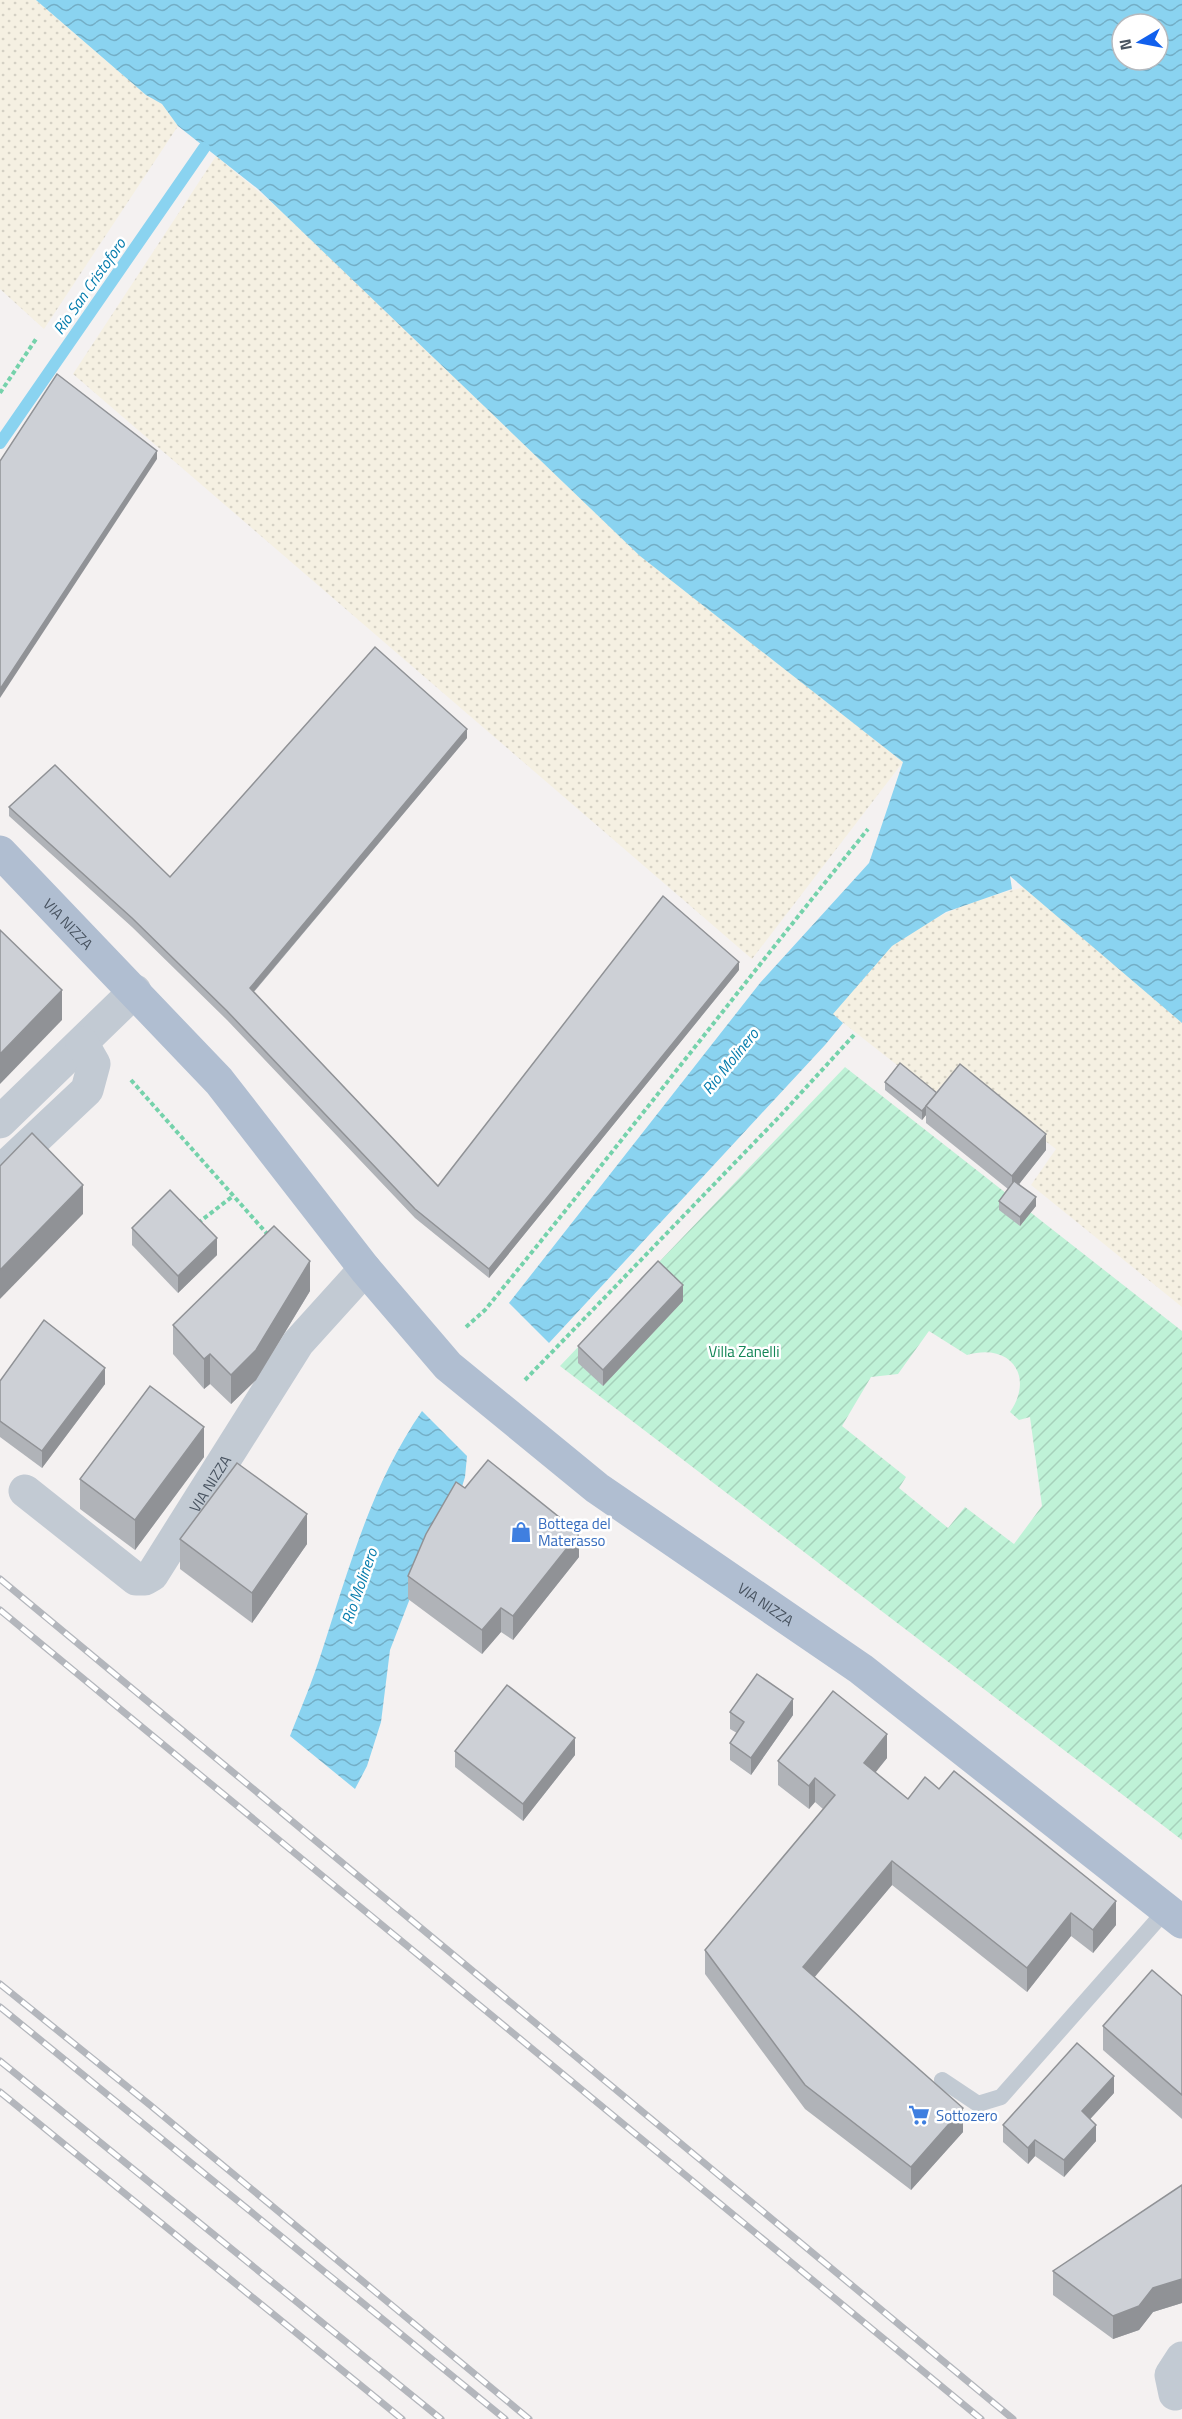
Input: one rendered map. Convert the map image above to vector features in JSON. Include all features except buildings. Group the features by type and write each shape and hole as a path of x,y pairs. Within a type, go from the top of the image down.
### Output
{"main road":[{"name":"VIA NIZZA","path":"1,856 135,991 219,1082 365,1269 436,1353 497,1409 597,1488 861,1669 1174,1916"}],"street":[{"path":"0,1122 135,991"},
{"path":"0,1172 87,1090 94,1064 82,1043"},
{"name":"VIA NIZZA","path":"26,1491 136,1579 145,1579 152,1575 298,1344 365,1269"},
{"path":"1175,2394 1171,2375 1182,2358"}],"lane":[{"path":"942,2080 978,2104 1001,2097 1174,1916"}],"path":[{"path":"0,393 36,339"},
{"path":"436,1353 485,1310 619,1146 733,996 868,829"},
{"path":"497,1409 779,1117 854,1035"},
{"path":"130,1079 272,1238"},
{"path":"198,1224 233,1196"}],"sand":[{"path":"0,0 36,0 146,95 162,104 178,126 44,329 0,289"},
{"path":"216,156 278,208 630,546 903,762 752,959 73,374"},
{"path":"1084,874 1182,955 1182,1307 1031,1185 1056,1149 953,1072 934,1094 832,1014 885,952 914,930 960,907 1008,891"}],"green space":[{"name":"Villa Zanelli","path":"845,1067 1182,1331 1182,1840 560,1366","holes":["929,1331 967,1355 982,1352 995,1353 1014,1365 1019,1375 1020,1386 1017,1399 1010,1412 1019,1420 1030,1417 1042,1506 1014,1544 965,1507 948,1528 899,1488 906,1477 842,1426 871,1377 898,1374"]}],"water":[{"name":"Rio Molinero","path":"36,0 1182,0 1182,1023 1010,876 1012,889 946,912 892,946 833,1014 843,1023 825,1045 549,1343 509,1303 760,983 869,863 903,762 640,556 258,189 178,126 162,104 146,95"},
{"name":"Rio Molinero","path":"422,1411 467,1456 465,1477 456,1506 426,1557 390,1650 381,1722 367,1766 355,1789 290,1736 315,1673 363,1527 389,1467"}],"waterway":[{"name":"Rio San Cristoforo","path":"0,443 204,148"}],"railway":[{"path":"0,1579 1013,2419"},
{"path":"0,1610 981,2419"},
{"path":"0,1984 150,2105 529,2419"},
{"path":"0,2007 505,2419"},
{"path":"0,2061 441,2419"},
{"path":"0,2092 402,2419"}],"place":[{"name":"Bottega del Materasso","path":"521,1532"},
{"name":"Sottozero","path":"919,2115"}]}
